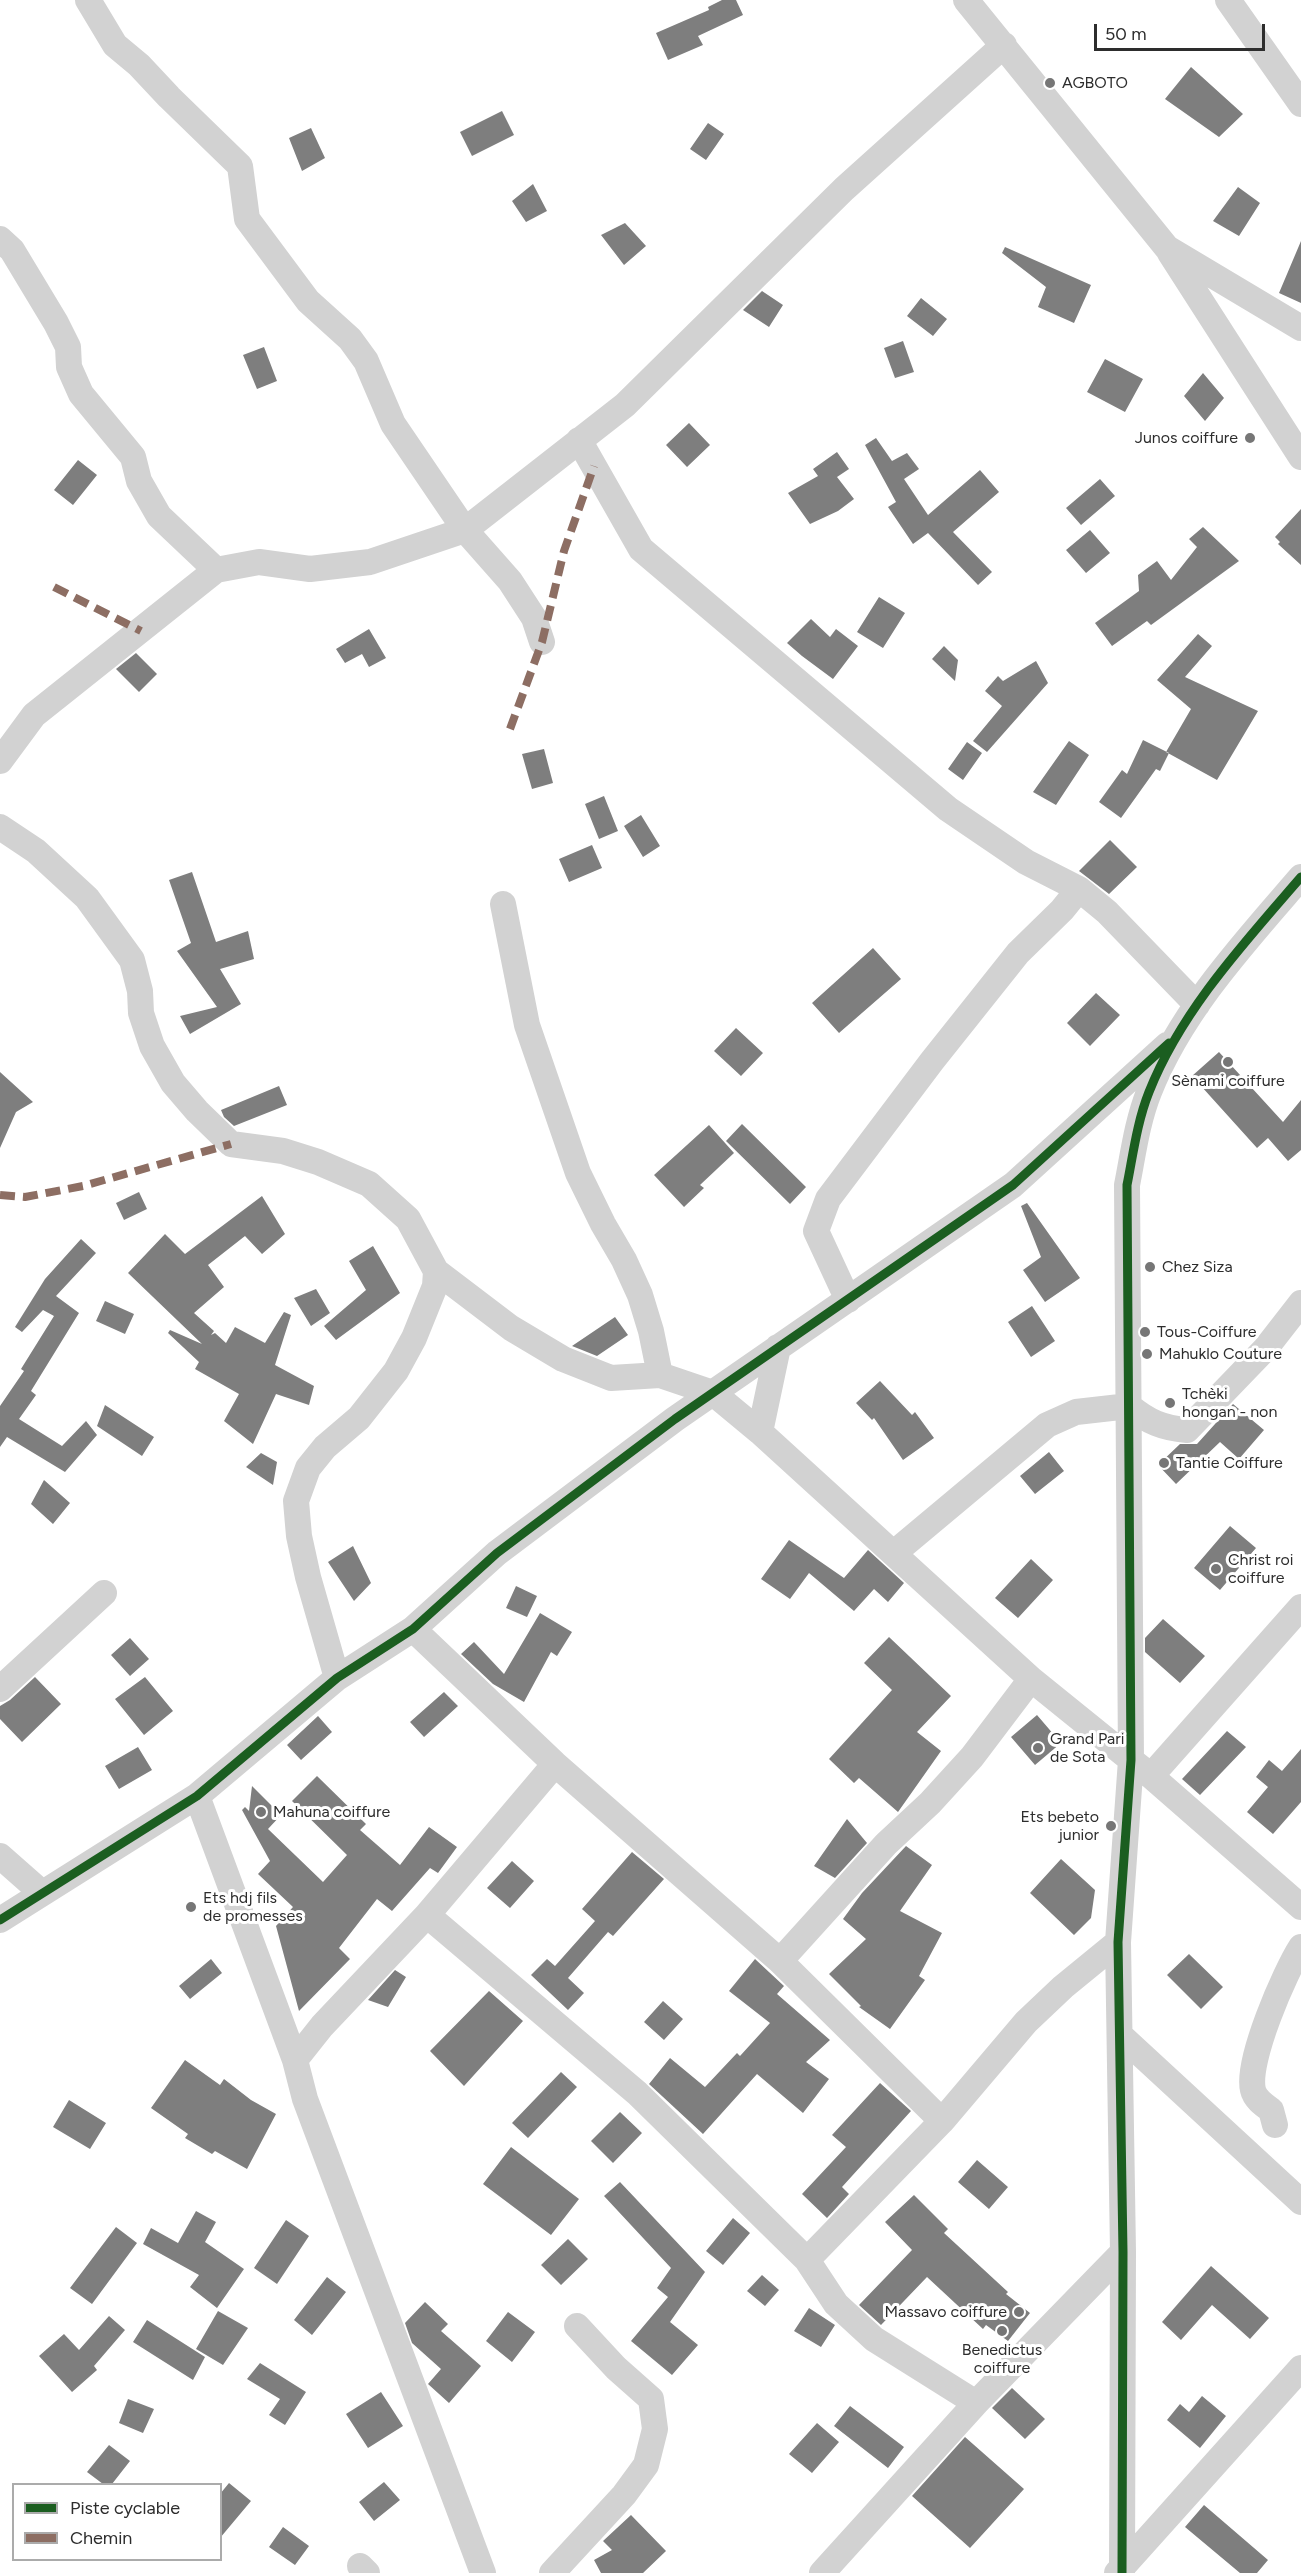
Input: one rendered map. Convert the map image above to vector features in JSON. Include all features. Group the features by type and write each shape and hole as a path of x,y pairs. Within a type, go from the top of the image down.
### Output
{"street":[{"path":"88,0 115,45 140,65 169,97 240,166 247,219 308,302 350,339 366,361 393,424 465,530 510,581 534,618 542,642"},
{"path":"966,0 1167,248 1301,457"},
{"path":"1228,0 1301,104"},
{"path":"0,761 34,715 216,570 259,562 310,569 370,562 465,530 625,405 844,189 1004,45"},
{"path":"0,238 12,250 56,323 68,347 69,367 81,394 133,457 139,481 159,516 216,570"},
{"path":"1167,248 1301,328"},
{"path":"579,440 641,549 948,809 1026,862 1079,889 1107,912 1197,1005"},
{"path":"0,827 36,851 87,898 132,960 140,991 141,1013 152,1046 173,1083 197,1111 231,1144 284,1151 318,1162 369,1185 408,1220 436,1271 511,1328 563,1359 611,1378 660,1375 713,1393 760,1432 1031,1679 1151,1776 1301,1907"},
{"path":"1120,2571 1123,2252 1118,1942 1131,1760 1127,1185 1135,1140 1149,1093 1176,1037 1197,1005 1264,920 1301,878"},
{"path":"848,1300 816,1231 828,1199 932,1061 1018,953 1062,910 1079,889"},
{"path":"503,904 527,1025 578,1173 640,1295 651,1331 660,1375"},
{"path":"0,1920 196,1796 337,1678 413,1629 497,1553 675,1419 1012,1185 1176,1037"},
{"path":"337,1678 306,1567 299,1536 296,1501 308,1468 325,1447 359,1418 396,1371 414,1338 435,1286 436,1271"},
{"path":"894,1553 1047,1425 1076,1412 1129,1406 1145,1420 1165,1428 1187,1430 1266,1348 1301,1303"},
{"path":"760,1432 778,1347"},
{"path":"0,1689 104,1593"},
{"path":"1151,1776 1301,1607"},
{"path":"413,1629 555,1764 780,1961 942,2121"},
{"path":"780,1961 886,1844 930,1803 972,1757 1031,1679"},
{"path":"295,2060 322,2026 427,1915 555,1764"},
{"path":"196,1796 295,2060 309,2110 483,2573"},
{"path":"0,1856 42,1893"},
{"path":"427,1915 637,2093 807,2260 836,2304 874,2339 976,2403"},
{"path":"807,2260 942,2121 1026,2022 1118,1942"},
{"path":"1275,2125 1271,2110 1260,2102 1253,2091 1253,2064 1282,1985 1301,1947"},
{"path":"1120,2035 1301,2202"},
{"path":"822,2573 976,2403 1123,2252"},
{"path":"552,2573 624,2495 646,2465 655,2429 651,2399 616,2368 577,2326"},
{"path":"1120,2571 1301,2368"}],"building":[{"path":"722,0 736,0 743,15 698,36 703,45 668,60 656,33 709,10 708,7"},
{"path":"1191,67 1243,114 1219,137 1165,99"},
{"path":"502,111 514,135 472,156 460,132"},
{"path":"708,123 724,134 706,160 690,149"},
{"path":"311,128 325,158 302,171 289,138"},
{"path":"533,184 547,211 526,222 512,201"},
{"path":"1238,187 1260,203 1239,236 1213,221"},
{"path":"625,223 646,246 624,265 601,235"},
{"path":"1301,241 1301,303 1279,293"},
{"path":"1005,247 1091,285 1074,323 1038,307 1046,287 1002,253"},
{"path":"762,291 783,305 769,327 743,310"},
{"path":"921,298 947,319 933,336 907,316"},
{"path":"903,341 914,372 895,378 884,348"},
{"path":"264,347 277,381 257,389 243,355"},
{"path":"1105,359 1143,379 1125,412 1087,392"},
{"path":"1203,373 1224,398 1205,421 1184,396"},
{"path":"689,423 710,445 687,467 666,445"},
{"path":"876,438 892,461 907,453 919,469 904,479 928,515 980,470 999,492 953,532 992,572 978,585 928,533 913,544 888,507 896,502 865,445"},
{"path":"837,452 849,469 837,477 854,499 838,511 810,524 788,493 818,476 813,469"},
{"path":"78,460 97,475 73,505 54,490"},
{"path":"1100,479 1115,496 1081,525 1066,508"},
{"path":"1301,509 1301,565 1278,544 1280,542 1275,537"},
{"path":"1203,527 1239,561 1151,625 1147,621 1112,646 1095,623 1139,591 1138,575 1157,561 1171,580 1197,547 1189,539"},
{"path":"1090,530 1110,553 1086,573 1066,550"},
{"path":"879,597 905,613 883,648 857,632"},
{"path":"811,619 830,637 836,629 858,646 833,679 787,643"},
{"path":"369,629 386,658 369,667 362,654 345,663 336,649"},
{"path":"1198,634 1212,646 1185,677 1258,711 1217,780 1166,752 1191,709 1157,680"},
{"path":"944,646 958,660 955,681 932,659"},
{"path":"136,653 157,674 139,692 116,669"},
{"path":"1036,661 1048,683 987,752 973,741 1002,706 985,691 998,676 1003,681"},
{"path":"1143,740 1169,753 1160,771 1156,769 1121,818 1099,802 1122,770 1127,774"},
{"path":"1069,741 1089,755 1056,805 1033,792"},
{"path":"967,742 982,753 963,780 948,769"},
{"path":"544,749 553,783 532,789 522,754"},
{"path":"604,796 618,831 599,839 585,804"},
{"path":"641,815 660,846 643,857 624,826"},
{"path":"1110,840 1137,867 1109,894 1079,871"},
{"path":"592,845 602,868 569,882 559,859"},
{"path":"192,872 216,942 248,931 254,959 220,969 241,1004 190,1034 180,1016 217,1007 177,951 191,943 169,880"},
{"path":"873,948 901,979 839,1033 812,1003"},
{"path":"1096,993 1120,1015 1090,1046 1067,1023"},
{"path":"736,1028 763,1053 741,1076 714,1051"},
{"path":"1219,1052 1283,1122 1301,1100 1301,1150 1288,1161 1268,1138 1257,1148 1192,1076"},
{"path":"0,1072 33,1102 16,1112 0,1148"},
{"path":"279,1086 287,1105 234,1126 224,1117 221,1110"},
{"path":"742,1124 806,1187 790,1204 726,1141"},
{"path":"709,1125 734,1153 700,1185 704,1188 684,1207 654,1175"},
{"path":"139,1192 147,1209 124,1220 116,1203"},
{"path":"262,1196 285,1234 262,1254 245,1236 208,1265 224,1287 194,1313 214,1331 211,1335 215,1333 226,1343 235,1327 265,1343 284,1312 291,1315 275,1365 314,1386 309,1405 276,1394 253,1444 224,1421 239,1394 195,1369 199,1362 168,1333 170,1330 202,1344 128,1273 165,1234 185,1254"},
{"path":"1027,1203 1080,1278 1045,1302 1023,1270 1041,1257 1021,1206"},
{"path":"81,1239 96,1253 56,1296 79,1313 31,1391 36,1395 19,1419 62,1446 86,1421 97,1435 65,1472 7,1437 0,1447 0,1406 24,1371 21,1369 54,1316 43,1310 22,1332 15,1327 45,1279"},
{"path":"373,1246 400,1293 336,1340 324,1326 366,1290 349,1261"},
{"path":"316,1289 330,1313 311,1326 294,1298"},
{"path":"105,1301 134,1314 125,1334 96,1321"},
{"path":"1032,1306 1055,1341 1031,1357 1008,1322"},
{"path":"615,1317 628,1335 597,1356 572,1346"},
{"path":"880,1381 912,1415 915,1412 934,1438 903,1460 874,1418 872,1420 856,1403"},
{"path":"1233,1404 1264,1430 1239,1459 1220,1442 1176,1484 1158,1465 1180,1444 1197,1444"},
{"path":"105,1405 154,1437 142,1456 97,1426"},
{"path":"1049,1452 1064,1471 1035,1494 1020,1476"},
{"path":"261,1453 277,1462 273,1485 246,1467"},
{"path":"44,1480 70,1503 53,1524 31,1504"},
{"path":"1230,1526 1256,1548 1220,1590 1194,1568"},
{"path":"789,1540 844,1578 868,1550 904,1583 888,1602 874,1589 854,1611 809,1573 790,1599 761,1579"},
{"path":"353,1546 371,1583 354,1601 328,1562"},
{"path":"1031,1559 1053,1580 1018,1618 995,1598"},
{"path":"516,1586 537,1596 527,1617 506,1608"},
{"path":"540,1613 572,1632 557,1656 551,1652 524,1702 493,1684 461,1654 474,1642 504,1674"},
{"path":"1163,1619 1205,1656 1180,1683 1145,1652 1145,1638"},
{"path":"889,1637 951,1696 917,1732 941,1751 898,1812 859,1778 854,1783 829,1759 892,1690 864,1663"},
{"path":"130,1638 149,1659 130,1676 111,1655"},
{"path":"35,1677 61,1704 22,1742 0,1719 0,1706"},
{"path":"145,1677 173,1711 144,1735 115,1699"},
{"path":"444,1692 458,1706 424,1737 410,1722"},
{"path":"1037,1715 1061,1743 1035,1765 1011,1737"},
{"path":"318,1716 332,1732 301,1760 287,1745"},
{"path":"1227,1731 1246,1747 1200,1795 1182,1779"},
{"path":"138,1747 152,1770 119,1789 105,1766"},
{"path":"1301,1749 1301,1802 1273,1834 1247,1812 1268,1787 1256,1777 1269,1760 1282,1771"},
{"path":"317,1776 366,1824 360,1830 400,1865 429,1827 457,1847 438,1873 430,1868 392,1911 377,1899 339,1948 350,1959 299,2011 276,1926 293,1907 258,1874 270,1861 242,1810 245,1807 249,1811 252,1786 281,1815 268,1829 323,1882 347,1855 292,1801"},
{"path":"847,1819 867,1843 835,1878 814,1866"},
{"path":"906,1846 932,1865 900,1911 942,1933 919,1976 925,1980 890,2029 859,2007 861,2006 829,1974 866,1939 843,1919 862,1893"},
{"path":"632,1852 664,1879 613,1936 608,1932 568,1978 584,1993 568,2010 531,1975 547,1959 555,1966 595,1921 582,1909"},
{"path":"1061,1859 1095,1890 1091,1918 1074,1935 1030,1893"},
{"path":"512,1861 534,1881 510,1908 487,1888"},
{"path":"1189,1954 1223,1987 1201,2009 1167,1975"},
{"path":"211,1959 222,1973 190,1999 179,1986"},
{"path":"755,1959 784,1986 777,1994 830,2040 806,2062 829,2079 803,2113 757,2074 703,2134 649,2084 670,2058 705,2087 737,2053 740,2056 770,2023 729,1991"},
{"path":"395,1970 406,1977 388,2007 368,2000"},
{"path":"489,1991 523,2021 464,2086 430,2051"},
{"path":"663,2001 683,2019 664,2040 644,2022"},
{"path":"185,2060 220,2085 224,2079 251,2100 276,2114 247,2169 215,2151 212,2154 185,2138 188,2134 151,2108"},
{"path":"561,2072 577,2087 528,2138 512,2123"},
{"path":"880,2083 911,2111 842,2187 849,2194 827,2218 802,2194 846,2147 832,2135"},
{"path":"69,2100 106,2123 90,2149 53,2127"},
{"path":"620,2112 642,2133 613,2163 591,2141"},
{"path":"511,2147 579,2199 551,2235 483,2184"},
{"path":"977,2160 1008,2187 989,2209 958,2182"},
{"path":"620,2182 705,2272 670,2322 698,2345 672,2375 631,2341 668,2297 657,2288 671,2268 604,2196"},
{"path":"914,2195 948,2229 944,2233 1008,2292 1006,2294 1030,2313 1008,2341 986,2325 983,2329 927,2277 881,2325 859,2305 912,2250 885,2222"},
{"path":"196,2211 216,2222 205,2242 244,2269 217,2308 190,2287 199,2275 143,2244 151,2228 178,2243"},
{"path":"733,2218 750,2233 723,2265 706,2251"},
{"path":"286,2220 309,2236 277,2284 254,2268"},
{"path":"116,2227 137,2243 92,2304 70,2288"},
{"path":"568,2239 588,2259 561,2285 541,2265"},
{"path":"1211,2266 1269,2318 1250,2339 1212,2305 1181,2340 1162,2322"},
{"path":"762,2275 779,2290 765,2306 747,2291"},
{"path":"327,2277 346,2292 312,2335 294,2320"},
{"path":"425,2302 448,2324 441,2331 481,2366 449,2403 428,2384 441,2369 412,2343 405,2323"},
{"path":"809,2308 835,2325 821,2347 794,2331"},
{"path":"218,2311 248,2328 223,2365 196,2349"},
{"path":"508,2312 535,2332 512,2362 486,2341"},
{"path":"109,2316 125,2330 94,2366 97,2370 72,2392 39,2356 64,2334 79,2350"},
{"path":"147,2320 205,2357 193,2380 133,2342"},
{"path":"260,2363 306,2392 285,2425 269,2415 280,2399 247,2379"},
{"path":"1012,2388 1045,2419 1025,2439 992,2408"},
{"path":"381,2392 403,2426 368,2448 346,2414"},
{"path":"1202,2396 1226,2416 1200,2448 1167,2420 1180,2404 1189,2412"},
{"path":"128,2399 154,2409 143,2433 119,2423"},
{"path":"850,2406 904,2447 888,2468 834,2426"},
{"path":"817,2423 839,2442 812,2473 789,2454"},
{"path":"965,2437 1024,2489 970,2548 912,2496"},
{"path":"109,2445 130,2461 113,2483 102,2483 87,2472"},
{"path":"384,2482 400,2500 374,2521 359,2502"},
{"path":"229,2483 251,2501 222,2536 222,2492"},
{"path":"1204,2505 1268,2560 1257,2573 1240,2573 1185,2527"},
{"path":"631,2515 666,2551 643,2573 601,2573 594,2560 612,2550 603,2541"},
{"path":"283,2527 309,2546 295,2565 269,2547"}],"marked path":[{"path":"510,729 542,642 564,551 594,466"},
{"path":"54,587 141,631"},
{"path":"0,1195 25,1197 83,1186 231,1144"}],"cycle path":[{"path":"1122,2573 1123,2252 1118,1942 1131,1760 1127,1185 1141,1115 1162,1062 1196,1006 1216,979 1301,877"},
{"path":"0,1920 197,1796 337,1678 413,1629 497,1553 675,1419 1013,1185 1169,1043"}],"place":[{"name":"AGBOTO","path":"1050,83"},
{"name":"Junos coiffure","path":"1250,438"},
{"name":"Sènami coiffure","path":"1228,1062"},
{"name":"Chez Siza","path":"1150,1267"},
{"name":"Tous-Coiffure","path":"1145,1332"},
{"name":"Mahuklo Couture","path":"1147,1354"},
{"name":"Tchèki hongan - non","path":"1170,1403"},
{"name":"Tantie Coiffure","path":"1164,1463"},
{"name":"Christ roi coiffure","path":"1216,1569"},
{"name":"Grand Pari de Sota","path":"1038,1748"},
{"name":"Mahuna coiffure","path":"261,1812"},
{"name":"Ets bebeto junior","path":"1111,1826"},
{"name":"Ets hdj fils de promesses","path":"191,1907"},
{"name":"Massavo coiffure","path":"1019,2312"},
{"name":"Benedictus coiffure","path":"1002,2331"}]}
